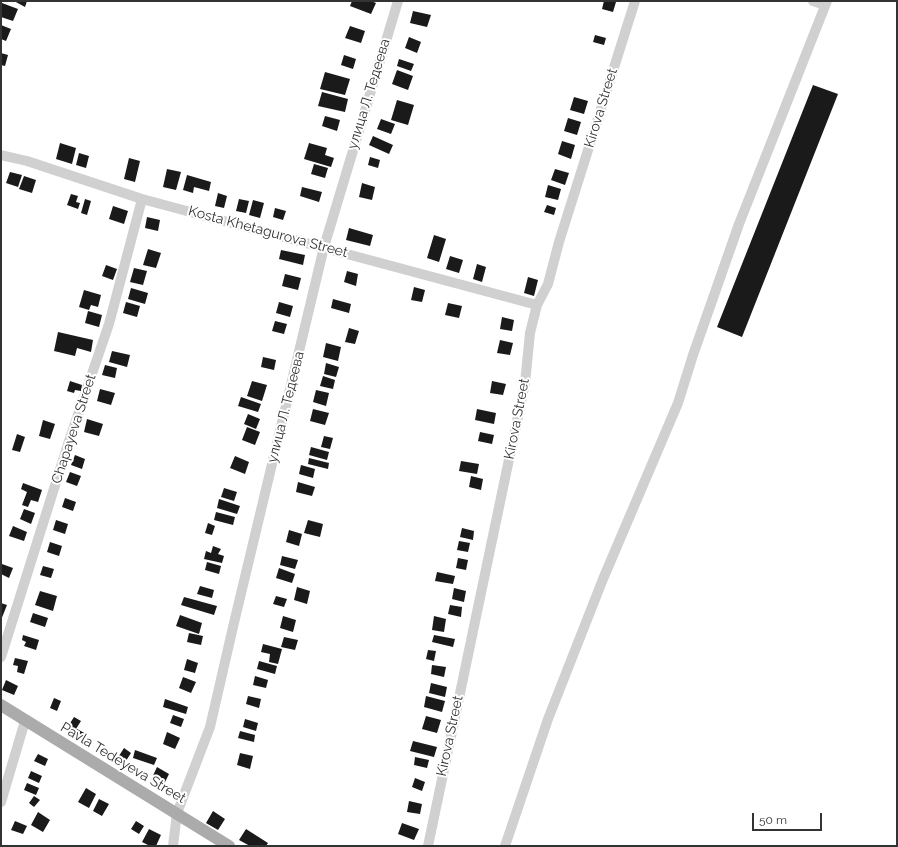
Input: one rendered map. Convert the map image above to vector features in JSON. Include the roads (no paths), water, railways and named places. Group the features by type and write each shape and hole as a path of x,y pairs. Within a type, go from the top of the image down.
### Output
{"main road":[{"name":"Pavla Tedeyeva Street","path":"1,705 229,846"}],"street":[{"name":"улица Л. Тедеева","path":"173,846 177,813 210,727 232,626 324,247 398,1"},
{"name":"Kirova Street","path":"428,846 525,383 530,333 537,305 548,284 559,242 635,1"},
{"path":"506,846 548,719 603,579 678,403 693,355 739,224 826,3 813,1"},
{"name":"Kosta Khetagurova Street","path":"1,155 27,161 142,199 537,305"},
{"name":"Chapayeva Street","path":"1,657 69,441 109,324 142,199"},
{"path":"1,802 25,721"}]}
